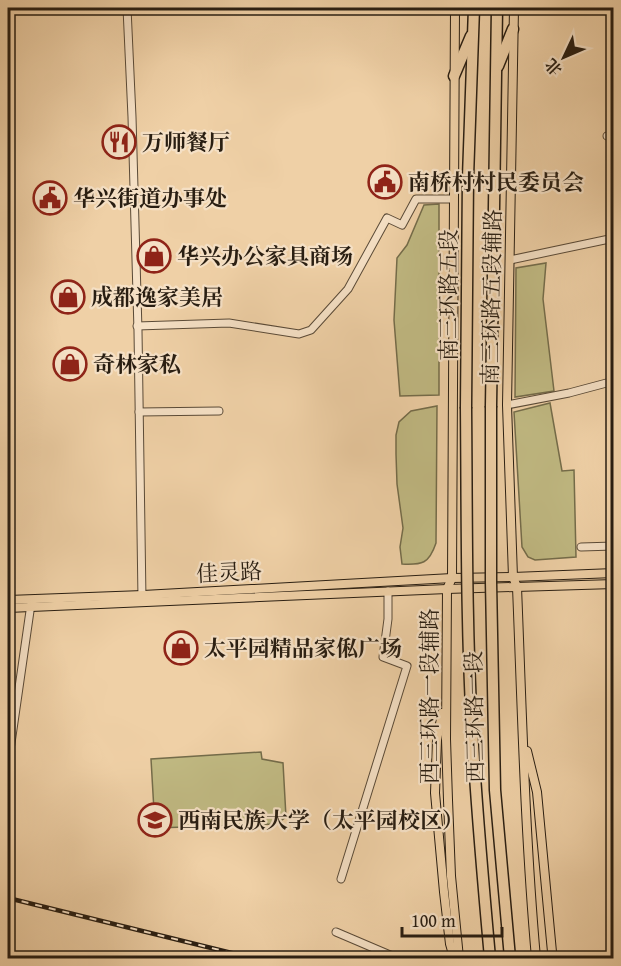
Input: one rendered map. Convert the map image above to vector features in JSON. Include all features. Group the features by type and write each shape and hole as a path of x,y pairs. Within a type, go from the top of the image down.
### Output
{"highway":[{"name":"南三环路五段","path":"468,582 466,407 468,177 474,8"},
{"name":"南三环路五段","path":"491,582 491,406 497,8"},
{"path":"495,75 513,29"},
{"path":"453,76 473,30"},
{"name":"西三环路一段","path":"468,582 471,725 490,958"},
{"name":"西三环路一段","path":"491,582 495,790 510,958"}],"main road":[{"name":"南三环路五段辅路","path":"452,578 455,8"},
{"name":"南三环路五段辅路","path":"514,8 507,405 513,577 517,587"},
{"name":"佳灵路","path":"142,598 452,578 614,573"},
{"name":"西三环路一段辅路","path":"452,578 447,589 447,770 451,876 459,958"},
{"name":"佳灵路","path":"8,606 142,598 614,584"},
{"path":"517,587 522,733 536,958"},
{"path":"446,695 437,740 435,793 450,945 454,958"},
{"path":"522,733 537,792 551,958"}],"street":[{"path":"127,8 132,117 142,598"},
{"path":"137,326 230,323 299,334 311,330 348,289 387,218 402,225 416,199 453,199"},
{"path":"510,260 614,238"},
{"path":"507,405 569,393 614,381"},
{"path":"139,412 219,411"},
{"path":"581,547 614,546"},
{"path":"341,879 407,666 383,657 388,619 388,591"},
{"path":"8,764 31,603"},
{"path":"336,932 397,958"}],"shaded area":[{"path":"439,204 439,395 400,396 394,320 397,258 407,245 424,205"},
{"path":"546,263 543,299 554,391 515,397 516,268"},
{"path":"550,403 562,471 574,470 576,557 535,560 528,557 522,547 514,412"},
{"path":"437,406 436,543 431,555 424,562 402,564 400,547 403,528 397,484 396,435 399,422 411,411"},
{"path":"261,752 262,759 283,763 286,817 276,824 155,828 151,759"}],"railway":[{"path":"8,898 252,958"}],"place":[{"name":"万师餐厅","path":"119,142"},
{"name":"南桥村村民委员会","path":"385,182"},
{"name":"华兴街道办事处","path":"50,198"},
{"name":"华兴办公家具商场","path":"154,256"},
{"name":"成都逸家美居","path":"68,297"},
{"name":"奇林家私","path":"70,364"},
{"name":"太平园精品家俬广场","path":"181,648"},
{"name":"西南民族大学（太平园校区）","path":"155,820"}]}
